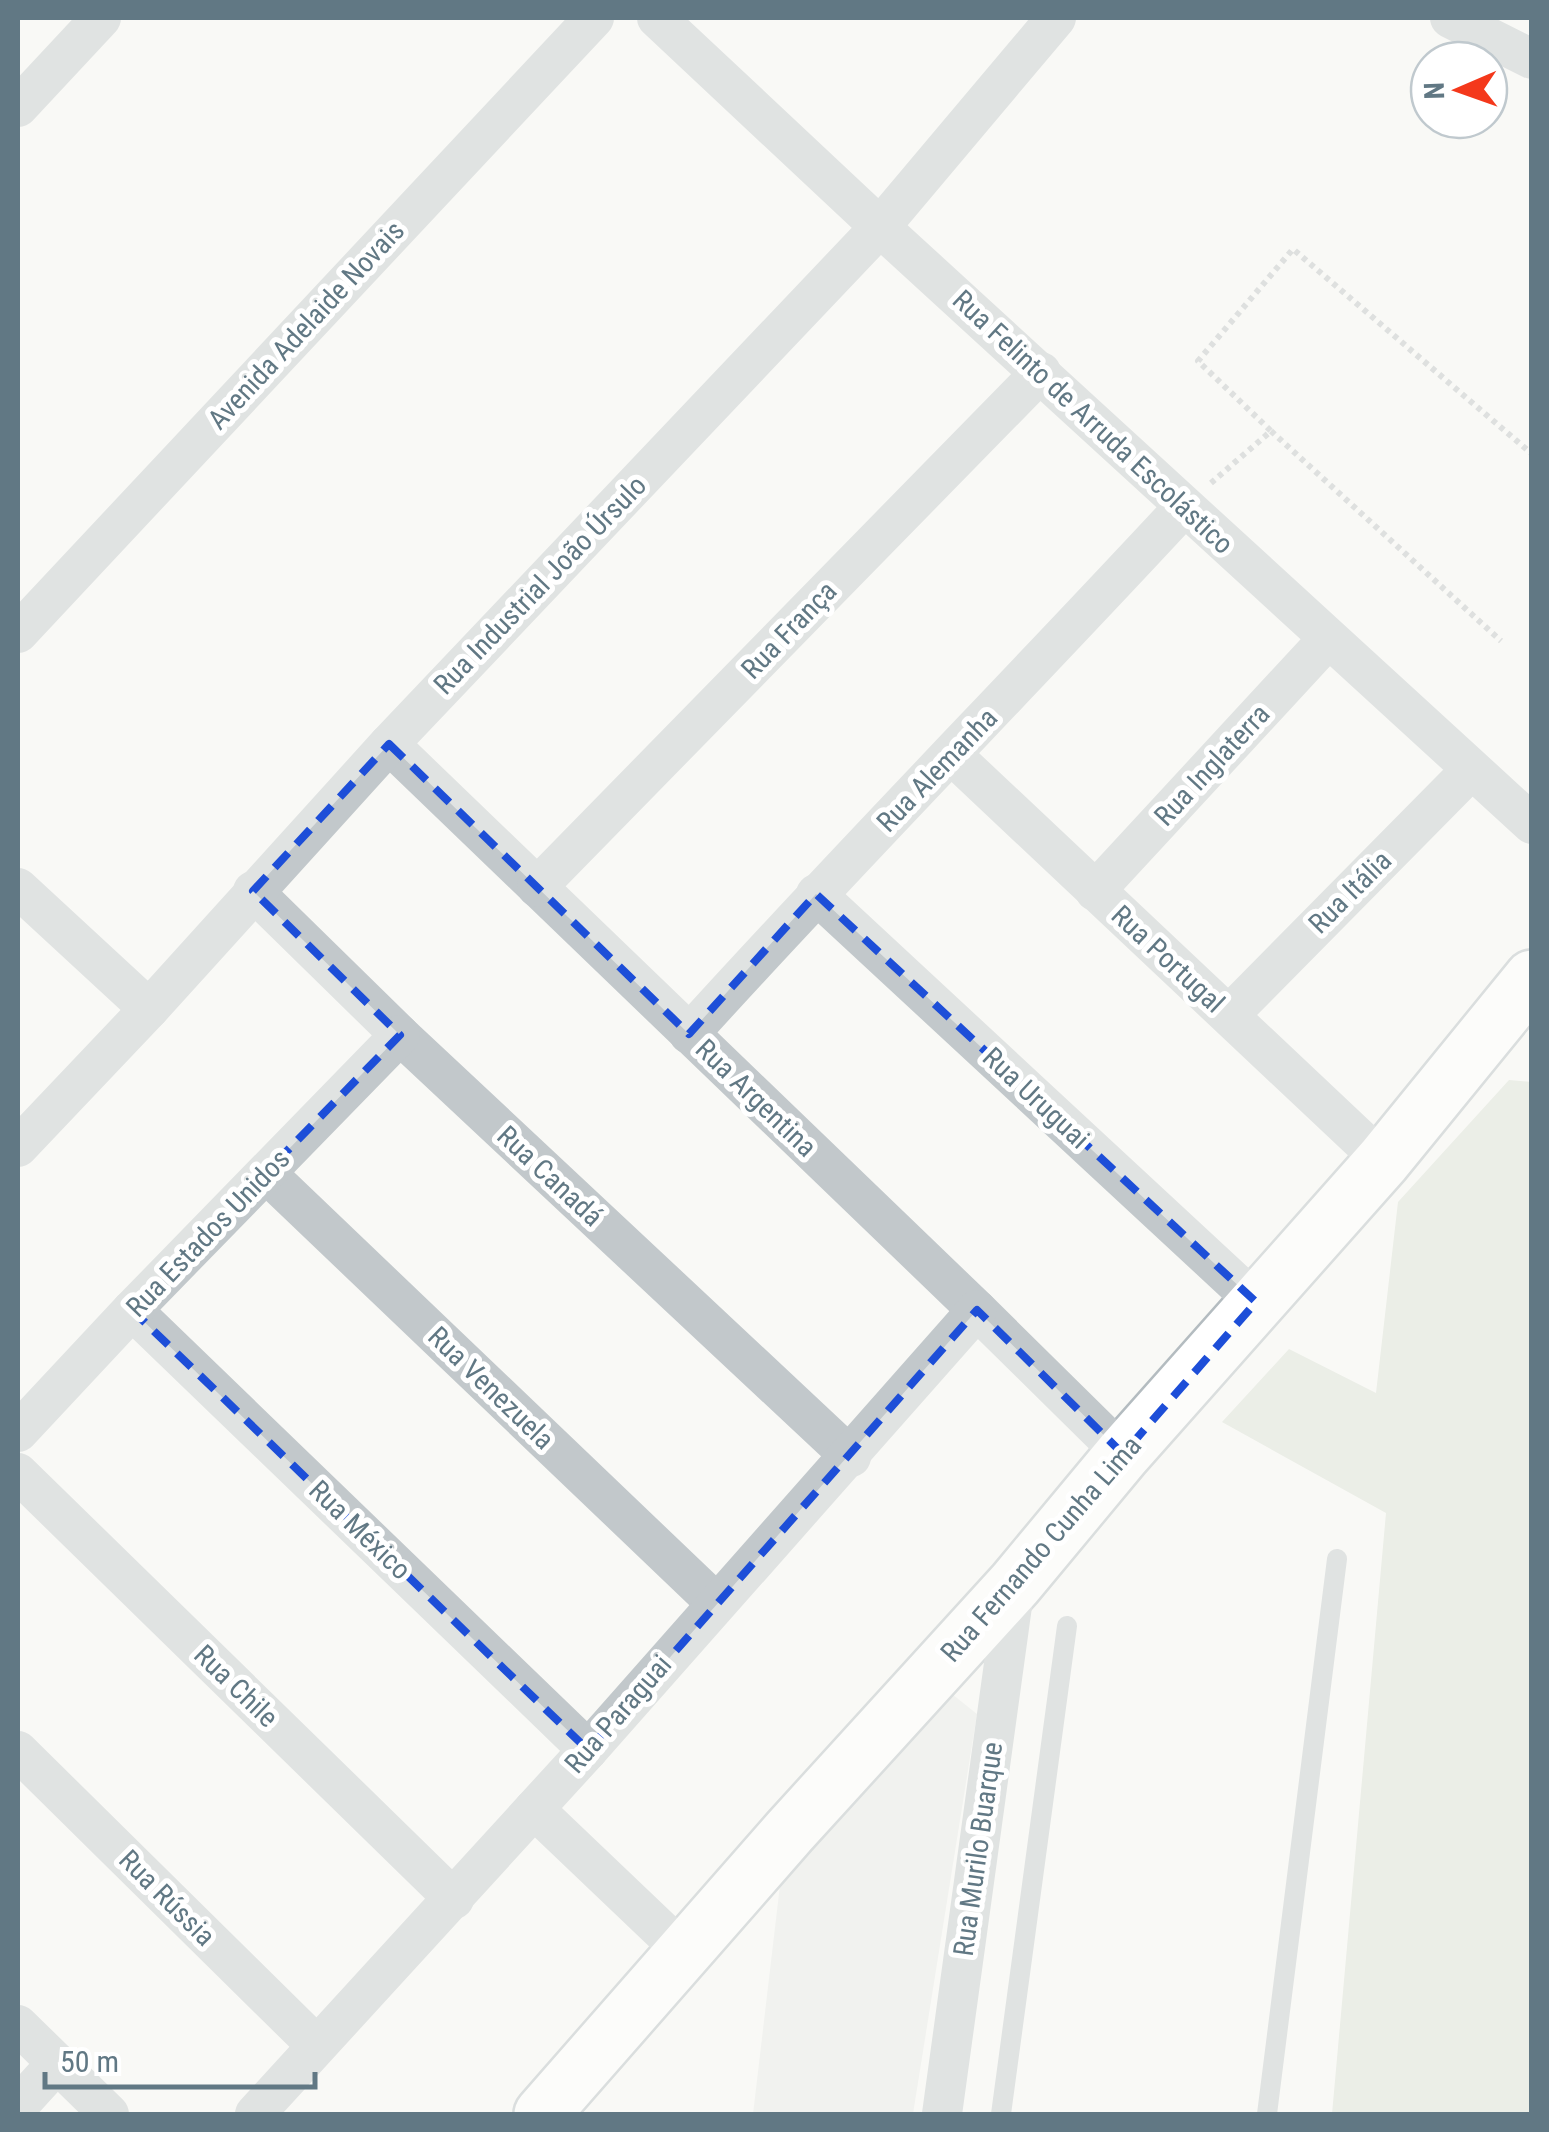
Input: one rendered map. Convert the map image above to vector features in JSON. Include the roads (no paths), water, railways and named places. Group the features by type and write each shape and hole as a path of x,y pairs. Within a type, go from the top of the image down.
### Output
{"street":[{"path":"18,107 101,18"},
{"name":"Avenida Adelaide Novais","path":"18,632 594,18"},
{"name":"Rua Felinto de Arruda Escolástico","path":"657,18 1184,508 1532,824"},
{"name":"Rua Industrial João Úrsulo","path":"18,1147 149,1010 389,744 880,227 1056,18"},
{"path":"1450,18 1532,59"},
{"name":"Rua França","path":"537,888 1041,372"},
{"name":"Rua Alemanha","path":"689,1034 816,894 953,756 1184,508"},
{"name":"Rua Inglaterra","path":"1095,891 1328,639"},
{"name":"Rua Argentina","path":"389,744 1123,1454"},
{"name":"Rua Portugal","path":"953,756 1384,1162"},
{"name":"Rua Itália","path":"1229,1015 1471,770"},
{"path":"18,888 149,1010"},
{"name":"Rua Canadá","path":"253,892 851,1457"},
{"name":"Rua Uruguai","path":"816,894 1256,1302"},
{"name":"Rua Fernando Cunha Lima","path":"542,2114 1015,1584 1123,1454 1384,1162 1532,978"},
{"name":"Rua Estados Unidos","path":"18,1432 400,1035"},
{"name":"Rua Venezuela","path":"266,1174 716,1603"},
{"name":"Rua México","path":"132,1310 588,1750"},
{"name":"Rua Paraguai","path":"255,2114 588,1750 978,1310"},
{"name":"Rua Chile","path":"18,1473 454,1898"},
{"name":"Rua Murilo Buarque","path":"942,2114 1015,1584"},
{"name":"Rua Rússia","path":"18,1751 316,2045"},
{"path":"534,1809 684,1952"},
{"path":"18,2026 109,2114"},
{"path":"18,2106 57,2063"}],"lane":[{"path":"1266,2114 1337,1559"},
{"path":"1001,2114 1067,1626"}]}
